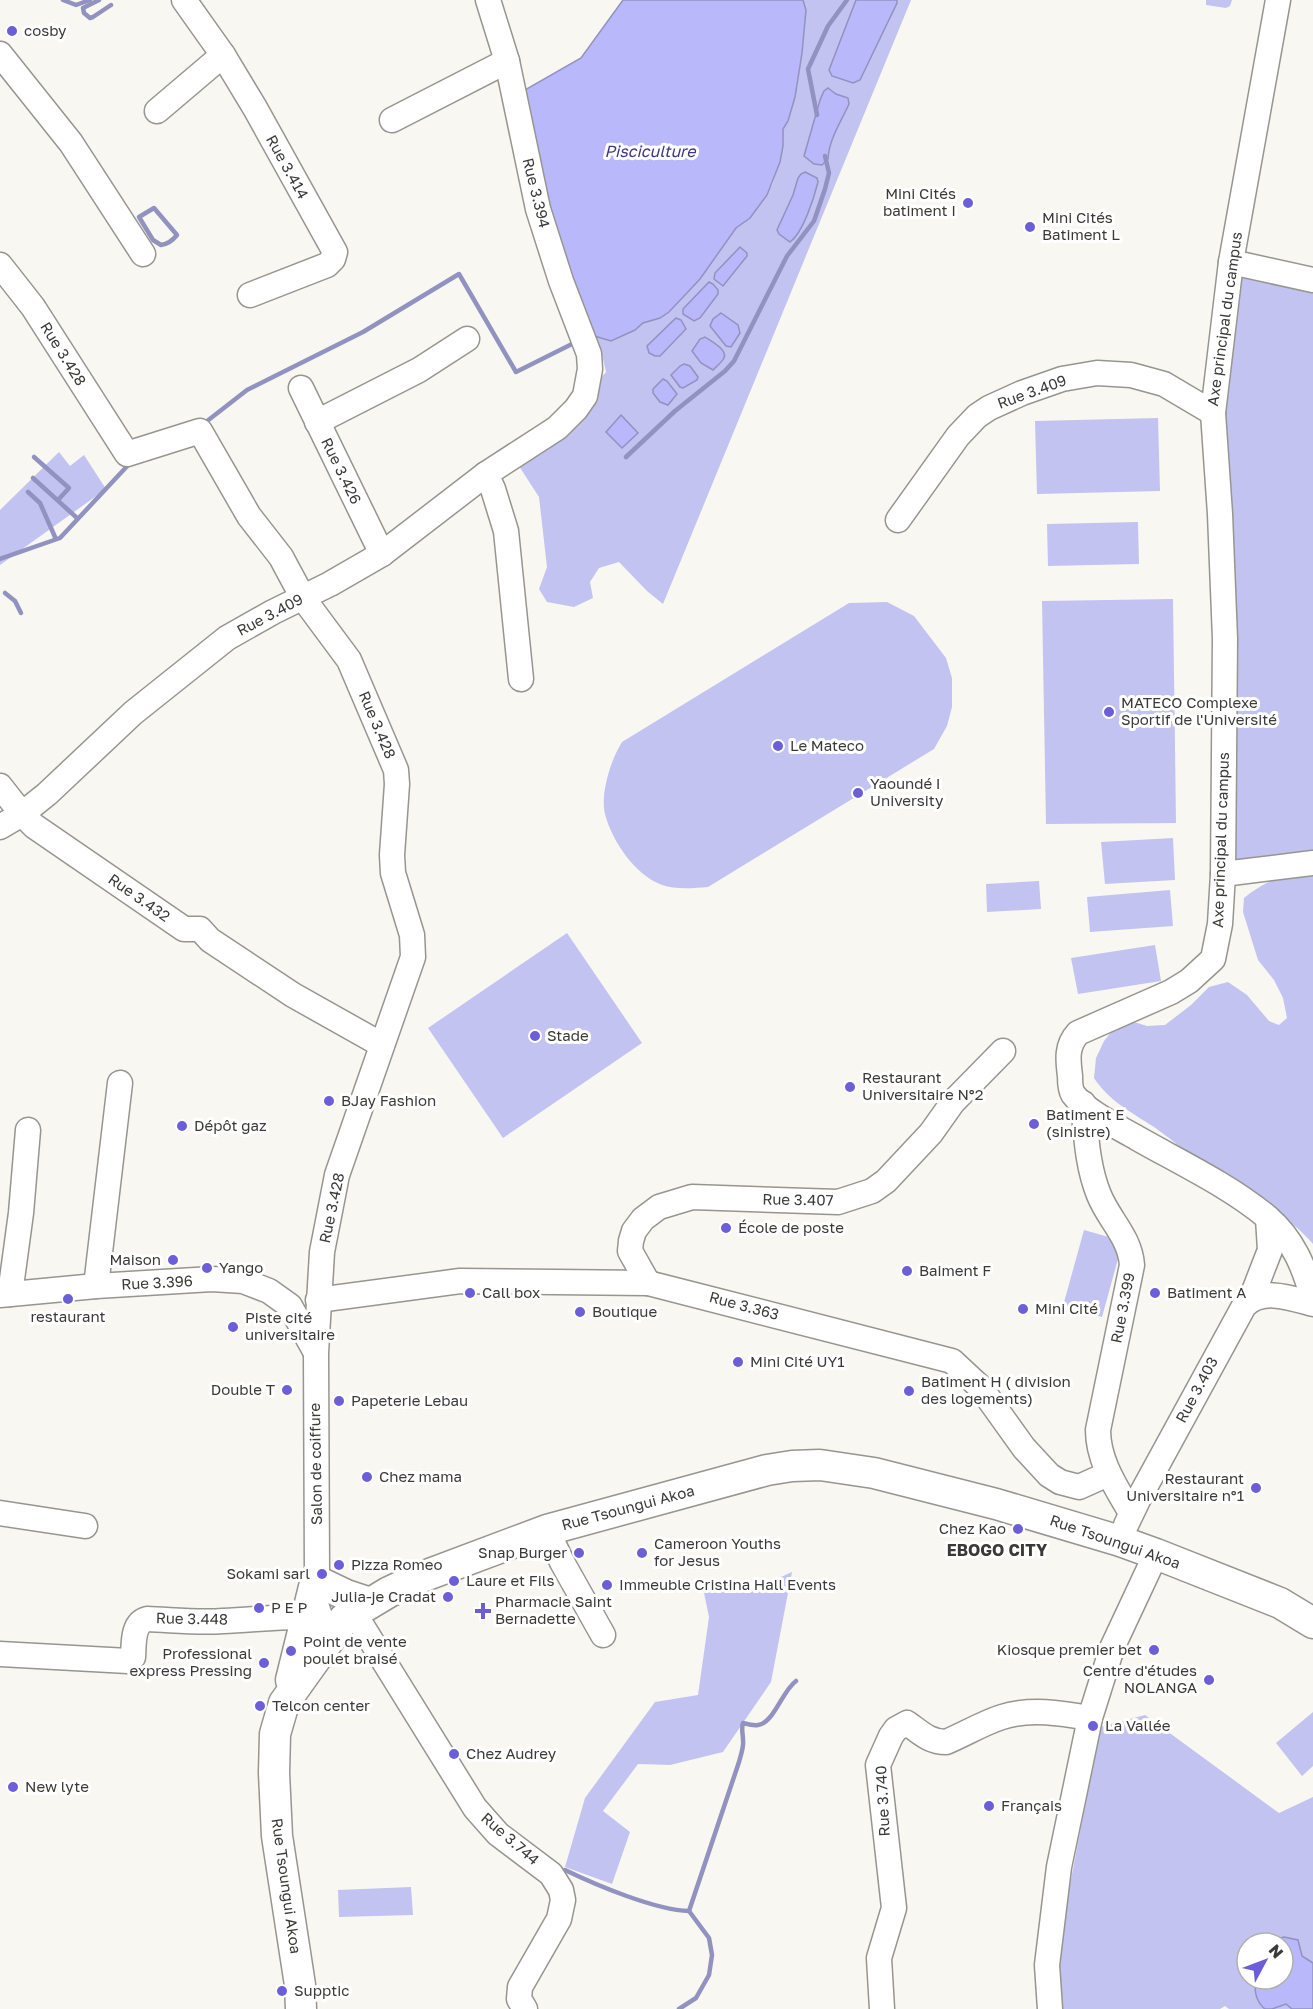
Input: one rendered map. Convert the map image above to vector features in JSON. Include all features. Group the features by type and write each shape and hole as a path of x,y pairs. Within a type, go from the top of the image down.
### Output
{"main road":[{"name":"Rue Tsoungui Akoa","path":"301,2009 300,1985 276,1826 275,1734 284,1703 350,1618 419,1578 547,1530 767,1470 820,1465 874,1473 996,1504 1120,1541 1280,1603 1313,1623"},
{"path":"284,1703 318,1582 346,1595 350,1618"}],"street":[{"name":"Rue 3.414","path":"184,0 223,55 255,108 335,252 333,260 327,265 250,296"},
{"name":"Rue 3.394","path":"488,0 507,61 538,210 561,281 589,354 590,369 587,383"},
{"name":"Axe principal du campus","path":"1278,0 1231,262 1213,413 1225,639 1223,874 1220,924 1213,959 1189,981 1171,992 1078,1033 1072,1039 1068,1059 1072,1093 1083,1103 1107,1121 1224,1187 1268,1218 1292,1245 1300,1259 1307,1275 1313,1302"},
{"path":"0,54 71,143 143,254"},
{"path":"157,111 223,55"},
{"path":"392,120 507,61"},
{"path":"1231,262 1313,280"},
{"name":"Rue 3.428","path":"0,265 33,307 127,454 200,431 249,516 281,557 303,598 349,660 368,701 397,777 392,864 412,935 413,957 338,1175 322,1252 316,1353"},
{"path":"317,422 419,370 467,339"},
{"name":"Rue 3.409","path":"898,520 958,435 977,416 1022,393 1062,379 1097,373 1131,375 1164,384 1213,413"},
{"name":"Rue 3.409","path":"0,827 22,814 47,794 133,713 227,638 382,554 486,474 557,428 585,396 587,383"},
{"name":"Rue 3.426","path":"301,388 382,554"},
{"path":"486,474 506,531 521,679"},
{"name":"Rue 3.432","path":"0,786 22,814 50,838 184,929 200,929 210,940 293,995 382,1045"},
{"path":"1223,874 1313,863"},
{"name":"Rue 3.407","path":"648,1282 630,1251 631,1240 634,1231 643,1219 659,1207 692,1197 838,1202 872,1191 886,1181 931,1134 953,1102 1003,1051"},
{"path":"96,1286 120,1083"},
{"name":"Rue 3.399","path":"1083,1103 1086,1142 1099,1196 1131,1253 1132,1265 1098,1430 1098,1444 1108,1474 1131,1513"},
{"path":"5,1294 21,1213 28,1130"},
{"name":"Rue 3.403","path":"1120,1541 1131,1513 1236,1320 1251,1299 1270,1250 1268,1218"},
{"name":"Rue 3.396","path":"5,1294 213,1279 243,1281 269,1291 290,1306 316,1353"},
{"name":"Rue 3.363","path":"318,1300 460,1281 648,1282 952,1361 981,1388 1024,1448 1060,1482 1079,1487 1108,1474"},
{"path":"1251,1299 1276,1295 1313,1302"},
{"name":"Salon de coiffure","path":"316,1353 317,1611 321,1620 350,1618"},
{"path":"0,1513 85,1526"},
{"path":"547,1530 562,1562 603,1635"},
{"path":"1050,2009 1047,1965 1059,1867 1090,1718 1112,1648 1156,1554"},
{"name":"Rue 3.448","path":"0,1654 128,1661 133,1657 136,1627 142,1620 215,1622 280,1616 308,1617"},
{"name":"Rue 3.744","path":"350,1618 475,1808 498,1834 551,1874 561,1890 563,1900 560,1919 520,1987 519,1999 525,2009"},
{"name":"Rue 3.740","path":"882,2009 879,1958 894,1908 878,1765 891,1736 907,1723 936,1742 946,1742 1002,1717 1026,1712 1061,1713 1090,1718"}],"shaded area":[{"path":"803,0 911,0 663,604 619,562 599,568 590,582 593,598 574,607 547,602 539,589 547,567 539,497 517,463 570,413 606,372 601,350 591,335 611,341 669,312 700,279 736,228 750,218 772,185 780,162 783,129 788,121 795,97 806,10"},
{"path":"1206,0 1232,0 1230,6 1226,8 1206,5"},
{"path":"1231,262 1313,280 1313,863 1223,874 1220,514"},
{"path":"1158,418 1160,491 1037,494 1035,421"},
{"path":"59,452 70,466 84,455 106,489 0,565 0,510"},
{"path":"1138,522 1139,564 1048,566 1047,524"},
{"name":"MATECO Complexe Sportif de l'Université","path":"1173,599 1176,823 1046,824 1042,601"},
{"name":"Le Mateco","path":"887,602 914,616 946,658 952,678 952,707 947,726 934,749 708,887 667,887 652,880 634,865 613,835 604,806 607,777 622,742 849,603"},
{"path":"1173,838 1175,880 1105,884 1101,842"},
{"path":"1313,868 1313,1244 1280,1214 1209,1168 1154,1127 1121,1106 1094,1078 1096,1058 1104,1041 1116,1026 1131,1021 1147,1026 1165,1025 1191,1005 1209,987 1228,982 1247,995 1269,1021 1279,1025 1287,1018 1283,998 1274,980 1258,960 1243,912 1244,898 1277,878"},
{"path":"1039,881 1041,909 987,912 986,884"},
{"path":"1170,890 1173,926 1090,932 1087,897"},
{"name":"Stade","path":"567,933 642,1043 503,1138 428,1028"},
{"path":"1155,945 1161,981 1078,994 1071,958"},
{"path":"1084,1230 1123,1241 1102,1317 1063,1306"},
{"path":"792,1572 771,1682 723,1752 670,1765 638,1764 603,1811 630,1832 612,1884 565,1867 585,1798 655,1702 698,1695 709,1617 702,1583 738,1580 752,1590"},
{"path":"1313,1712 1313,1766 1302,1776 1276,1743"},
{"path":"1145,1715 1279,1813 1313,1797 1313,2009 1229,2009 1225,2006 1220,2009 1055,2009 1051,1985 1100,1727"},
{"path":"411,1887 413,1915 339,1917 338,1890"}],"water":[{"name":"Pisciculture","path":"623,0 803,0 806,10 795,97 788,121 783,129 780,162 767,195 750,218 736,228 700,279 669,312 611,341 591,335 569,291 516,95 581,58"},
{"path":"856,0 897,0 897,3 860,80 853,83 832,76 829,70"},
{"path":"828,88 848,98 849,104 833,138 828,159 822,165 814,164 804,156 820,100"},
{"path":"805,172 817,178 818,182 804,223 790,242 777,230 798,178"},
{"path":"740,247 747,253 747,256 723,286 714,279 715,273"},
{"path":"709,282 718,290 718,294 700,318 694,321 683,314 683,309"},
{"path":"721,313 738,325 740,333 731,347 726,346 710,326 713,319"},
{"path":"676,318 681,320 686,329 660,356 649,353 647,346"},
{"path":"705,337 718,346 725,355 713,370 701,363 692,351 700,339"},
{"path":"684,364 690,366 698,377 697,380 683,388 671,375"},
{"path":"663,379 677,394 668,405 660,402 653,393 653,389"},
{"path":"621,415 638,433 622,448 606,432"},
{"path":"1295,1939 1298,1940 1302,1956 1313,1963 1313,2009 1292,2009 1286,2004 1265,2009 1256,1991 1295,1991"}],"waterway":[{"path":"63,0 76,5 90,0"},
{"path":"99,0 83,8 84,13 90,18 111,5"},
{"path":"817,115 808,69 828,26 847,0"},
{"path":"626,457 675,411 725,371 734,361 787,256 814,221 829,173 825,156"},
{"path":"154,208 177,235 161,245 153,240 139,217 154,208"},
{"path":"202,425 247,390 363,332 459,274 516,372 578,341"},
{"path":"34,457 69,488 58,500"},
{"path":"0,559 60,538 131,462"},
{"path":"33,478 77,518"},
{"path":"28,492 40,503 55,537"},
{"path":"5,593 15,601 21,613"},
{"path":"689,1911 739,1762 743,1745 743,1723 754,1725 764,1723 796,1681"},
{"path":"565,1870 643,1902 689,1911"},
{"path":"679,2009 696,1998 709,1975 712,1955 709,1938 689,1911"}],"place":[{"name":"cosby","path":"12,31"},
{"name":"Mini Cités batiment I","path":"968,203"},
{"name":"Mini Cités Batiment L","path":"1030,227"},
{"name":"MATECO Complexe Sportif de l'Université","path":"1109,712"},
{"name":"Le Mateco","path":"778,746"},
{"name":"Yaoundé I University","path":"858,793"},
{"name":"Stade","path":"535,1036"},
{"name":"Restaurant Universitaire N°2","path":"850,1087"},
{"name":"BJay Fashion","path":"329,1101"},
{"name":"Batiment E (sinistre)","path":"1034,1124"},
{"name":"Dépôt gaz","path":"182,1126"},
{"name":"École de poste","path":"726,1228"},
{"name":"Maison","path":"173,1260"},
{"name":"Yango","path":"207,1268"},
{"name":"Baiment F","path":"907,1271"},
{"name":"Call box","path":"470,1293"},
{"name":"Batiment A","path":"1155,1293"},
{"name":"restaurant","path":"68,1299"},
{"name":"Mini Cité","path":"1023,1309"},
{"name":"Boutique","path":"580,1312"},
{"name":"Piste cité universitaire","path":"233,1327"},
{"name":"Mini Cité UY1","path":"738,1362"},
{"name":"Double T","path":"287,1390"},
{"name":"Batiment H ( division des logements)","path":"909,1391"},
{"name":"Papeterie Lebau","path":"339,1401"},
{"name":"Chez mama","path":"367,1477"},
{"name":"Restaurant Universitaire n°1","path":"1256,1488"},
{"name":"Chez Kao","path":"1018,1529"},
{"name":"Snap Burger","path":"579,1553"},
{"name":"Cameroon Youths for Jesus","path":"642,1553"},
{"name":"Pizza Romeo","path":"339,1565"},
{"name":"Sokami sarl","path":"322,1574"},
{"name":"Laure et Fils","path":"454,1581"},
{"name":"Immeuble Cristina Hall Events","path":"607,1585"},
{"name":"Julia-je Cradat","path":"448,1597"},
{"name":"P E P","path":"259,1608"},
{"name":"Pharmacie Saint Bernadette","path":"483,1611"},
{"name":"Kiosque premier bet","path":"1154,1650"},
{"name":"Point de vente poulet braisé","path":"291,1651"},
{"name":"Professional express Pressing","path":"264,1663"},
{"name":"Centre d'études NOLANGA","path":"1209,1680"},
{"name":"Telcon center","path":"260,1706"},
{"name":"La Vallée","path":"1093,1726"},
{"name":"Chez Audrey","path":"454,1754"},
{"name":"New lyte","path":"13,1787"},
{"name":"Français","path":"989,1806"},
{"name":"Supptic","path":"282,1991"}],"district":[{"name":"EBOGO CITY","path":"997,1550"}]}
